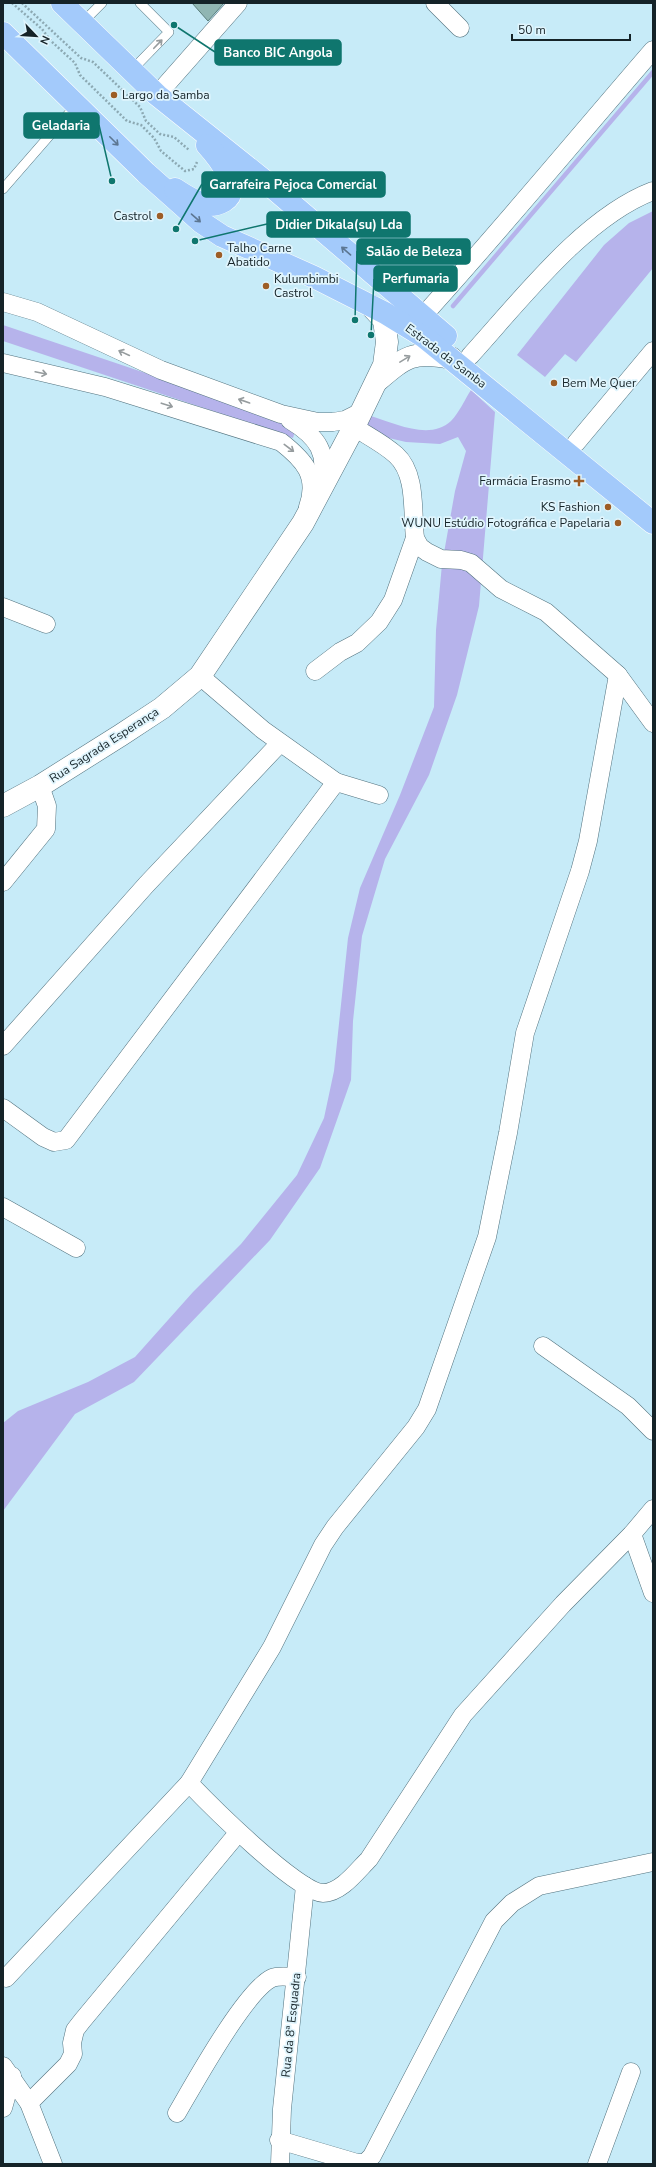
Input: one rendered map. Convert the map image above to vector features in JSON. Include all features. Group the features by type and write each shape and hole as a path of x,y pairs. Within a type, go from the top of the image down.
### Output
{"main road":[{"name":"Estrada da Samba","path":"62,3 157,96 266,182 422,318 469,364 514,399 576,443 653,508"},
{"name":"Estrada da Samba","path":"3,33 146,173 201,222 222,236 371,306 469,364"},
{"path":"146,173 186,196 208,205 219,204 227,199 231,189 230,179 219,158 187,121"},
{"name":"Estrada da Samba","path":"514,399 653,523"}],"street":[{"path":"157,96 238,3"},
{"path":"435,3 460,28"},
{"path":"3,48 45,75"},
{"path":"422,318 490,242 558,159 653,50"},
{"path":"374,383 395,365 412,355 432,354 469,364 529,291 593,226 640,196 653,191"},
{"path":"6,303 37,312 161,370 281,414 318,422 358,419 396,454 403,463 409,478 415,538 420,547 452,559 471,563 500,589 546,612 618,675 653,723"},
{"name":"Rua Sagrada Esperança","path":"3,806 40,786 145,720 200,676 303,523 358,419 374,383 384,365 387,342 384,320 371,306"},
{"path":"576,443 653,351"},
{"path":"3,363 105,387 280,442 299,456 307,467 312,482 312,496 303,523"},
{"path":"281,414 314,436 323,459 324,473 321,488"},
{"path":"315,671 340,652 357,643 379,622 392,600 415,538"},
{"path":"3,607 46,624"},
{"path":"6,1978 189,1783 272,1647 323,1545 335,1527 416,1427 428,1409 488,1237 525,1033 580,871 588,841 618,675"},
{"path":"200,676 280,743 336,782 379,795"},
{"path":"3,1046 146,885 280,743"},
{"path":"3,1108 43,1137 54,1142 66,1140 336,782"},
{"path":"3,882 46,829 47,806 40,786"},
{"path":"3,1207 76,1248"},
{"path":"543,1346 628,1406 653,1431"},
{"path":"189,1783 238,1833 305,1886 322,1893 334,1890 352,1876 369,1859 463,1715 563,1604 632,1534 653,1508"},
{"path":"632,1534 653,1593"},
{"path":"29,2103 68,2064 73,2054 72,2043 76,2030 82,2021 238,1833"},
{"path":"279,2140 357,2163 365,2163 372,2156 494,1921 512,1903 539,1886 653,1862"},
{"name":"Rua da 8ª Esquadra","path":"280,2164 279,2140 297,1977 299,1932 305,1886"},
{"path":"177,2114 233,2022 261,1987 274,1977 297,1977"},
{"path":"7,2071 29,2103 52,2164"},
{"path":"3,2108 7,2071"},
{"path":"597,2164 631,2072"}],"lane":[{"path":"82,23 102,3"},
{"path":"131,71 170,32 140,3"},
{"path":"3,189 77,104"}],"path":[{"path":"12,3 42,29 75,63 80,75 127,121 141,125 154,138 161,152 182,170 188,171 194,169 197,163 194,156 174,137 160,134 146,121 140,107 93,62 80,58 22,3"}],"water":[{"path":"653,211 653,268 576,362 565,354 545,377 517,355 604,245 629,223"},
{"path":"3,325 297,424 293,438 3,341"},
{"path":"471,390 495,412 479,606 457,695 429,775 385,859 362,936 353,1021 351,1080 320,1168 270,1240 134,1382 75,1414 3,1511 3,1423 18,1411 88,1382 135,1357 193,1292 241,1244 297,1175 324,1118 334,1071 348,938 360,888 400,795 434,707 436,630 442,564 455,491 466,451 458,437 440,444 406,442 363,432 371,416 412,429 433,430 442,427 454,418"}],"building":[{"path":"192,3 224,3 208,21"}],"waterway":[{"path":"453,306 653,72"}],"place":[{"name":"Banco BIC Angola","path":"174,25"},
{"name":"Largo da Samba","path":"114,95"},
{"name":"Geladaria","path":"112,181"},
{"name":"Castrol","path":"160,216"},
{"name":"Garrafeira Pejoca Comercial","path":"176,229"},
{"name":"Didier Dikala(su) Lda","path":"195,241"},
{"name":"Talho Carne Abatido","path":"219,255"},
{"name":"Kulumbimbi Castrol","path":"266,286"},
{"name":"Salão de Beleza","path":"355,320"},
{"name":"Perfumaria","path":"371,335"},
{"name":"Bem Me Quer","path":"554,383"},
{"name":"Farmácia Erasmo","path":"579,481"},
{"name":"KS Fashion","path":"608,507"},
{"name":"WUNU Estúdio Fotográfica e Papelaria","path":"618,523"}]}
